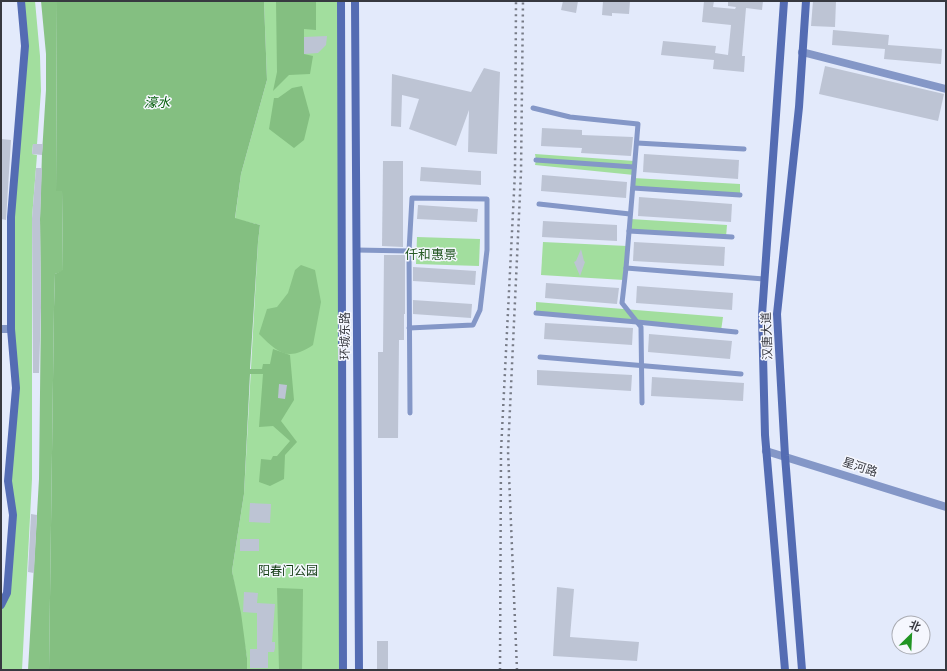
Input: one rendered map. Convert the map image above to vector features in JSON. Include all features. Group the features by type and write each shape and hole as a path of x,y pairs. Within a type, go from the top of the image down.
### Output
{"main road":[{"path":"1,605 7,593 13,515 8,481 16,388 11,329 11,217 25,46 21,1"},
{"name":"环城东路","path":"341,1 343,670"},
{"name":"环城东路","path":"355,1 358,670"},
{"name":"汉唐大道","path":"784,1 762,315 766,451 785,670"},
{"name":"汉唐大道","path":"802,670 785,456 777,314 800,107 806,1"}],"street":[{"path":"802,52 946,89"},
{"path":"1,329 11,329"},
{"name":"星河路","path":"766,451 946,507"}],"lane":[{"path":"533,108 570,117 638,124 622,303 641,327 642,403"},
{"path":"636,143 744,149"},
{"path":"536,160 634,167"},
{"path":"633,188 740,195"},
{"path":"409,328 473,325 480,310 487,250 487,199 412,198 409,251 409,328 410,413"},
{"path":"539,204 630,214"},
{"path":"629,231 732,237"},
{"path":"356,250 409,251"},
{"path":"626,268 764,279"},
{"path":"536,313 736,332"},
{"path":"540,357 741,374"}],"green space":[{"path":"21,1 35,1 40,56 41,91 37,144 33,144 32,154 37,155 32,218 32,479 22,670 1,670 1,605 7,593 13,515 8,481 16,388 11,217 25,47"},
{"name":"阳春门公园","path":"264,1 341,1 343,670 247,670 247,658 232,571 244,494 260,225 235,219 241,174 267,80"},
{"path":"535,154 635,161 634,175 535,165"},
{"path":"633,178 740,184 740,195 633,188"},
{"path":"630,219 727,225 726,237 629,231"},
{"path":"417,237 480,239 479,266 416,264"},
{"path":"543,242 627,246 624,280 541,275"},
{"path":"536,302 723,317 721,331 536,313"}],"shaded area":[{"path":"41,1 57,1 56,191 62,191 63,271 55,274 49,670 28,670 39,479 41,307 40,219 46,90 46,54"},
{"path":"301,265 315,270 321,302 313,345 297,353 290,354 278,350 259,334 267,309 277,307 288,293 295,270"},
{"path":"277,588 303,589 302,670 279,670"}],"water":[{"name":"濠水","path":"57,1 264,1 267,80 241,174 235,218 260,225 250,369 262,369 263,364 270,364 273,349 290,355 294,400 281,421 297,442 285,455 284,479 270,486 259,482 261,459 271,460 273,456 277,456 290,441 273,426 259,427 263,374 250,374 244,494 232,571 241,613 247,658 247,670 49,670 55,274 63,270 62,191 56,191"},
{"path":"276,1 316,1 316,30 304,29 304,54 313,56 310,74 289,75 273,91 277,72"},
{"path":"302,86 310,115 304,140 294,148 269,129 274,98 278,98 292,88"}],"building":[{"path":"563,1 578,1 576,13 561,10"},
{"path":"603,1 630,1 629,14 612,13 612,16 602,15"},
{"path":"704,1 714,1 713,7 735,9 736,7 728,6 728,1 763,1 762,10 746,8 742,56 745,56 744,72 713,69 714,60 661,55 663,41 716,46 715,53 728,55 731,25 702,22"},
{"path":"813,1 836,1 835,27 811,26"},
{"path":"833,30 889,35 888,45 942,49 941,64 884,59 885,49 832,45"},
{"path":"327,36 326,45 318,53 304,54 304,37"},
{"path":"825,66 944,94 938,121 819,94"},
{"path":"484,68 500,72 497,154 468,152 469,110 456,146 409,129 419,99 402,95 401,127 391,126 392,74 471,92"},
{"path":"542,128 582,130 582,135 633,137 631,156 581,153 582,148 541,146"},
{"path":"1,139 11,140 6,220 1,219"},
{"path":"33,144 43,144 42,155 32,154"},
{"path":"644,154 739,160 738,179 643,172"},
{"path":"383,161 403,161 403,247 382,246"},
{"path":"421,167 481,171 481,185 420,181"},
{"path":"36,168 42,168 40,219 41,307 39,373 33,373 32,218"},
{"path":"542,175 627,182 626,198 541,191"},
{"path":"639,197 732,204 731,222 638,216"},
{"path":"418,205 478,209 477,222 417,219"},
{"path":"543,221 617,225 617,241 542,237"},
{"path":"634,242 725,247 724,266 633,261"},
{"path":"581,249 585,262 580,276 574,262 576,261"},
{"path":"384,255 405,255 404,340 399,340 398,438 378,438 378,352 383,352"},
{"path":"413,267 476,271 475,285 413,281"},
{"path":"546,283 619,288 617,304 545,298"},
{"path":"637,286 733,293 732,310 636,303"},
{"path":"413,300 472,304 471,318 413,314"},
{"path":"545,323 633,328 632,345 544,339"},
{"path":"649,334 732,341 730,359 648,352"},
{"path":"537,370 632,375 631,391 537,385"},
{"path":"652,377 744,383 743,401 651,396"},
{"path":"279,384 287,385 285,399 278,398"},
{"path":"250,503 271,504 270,523 249,522"},
{"path":"31,514 37,515 34,573 28,572"},
{"path":"240,539 259,539 259,551 240,551"},
{"path":"557,587 574,589 570,637 639,642 637,661 553,656"},
{"path":"244,592 258,593 257,603 275,604 272,642 275,642 275,648 274,652 268,652 268,668 250,668 250,649 257,649 257,613 243,612"},
{"path":"377,641 388,641 388,670 377,670"}],"railway":[{"path":"500,670 501,451 515,172 516,1"},
{"path":"517,670 508,451 521,172 523,1"}],"district":[{"name":"仟和惠景","path":"431,254"}]}
